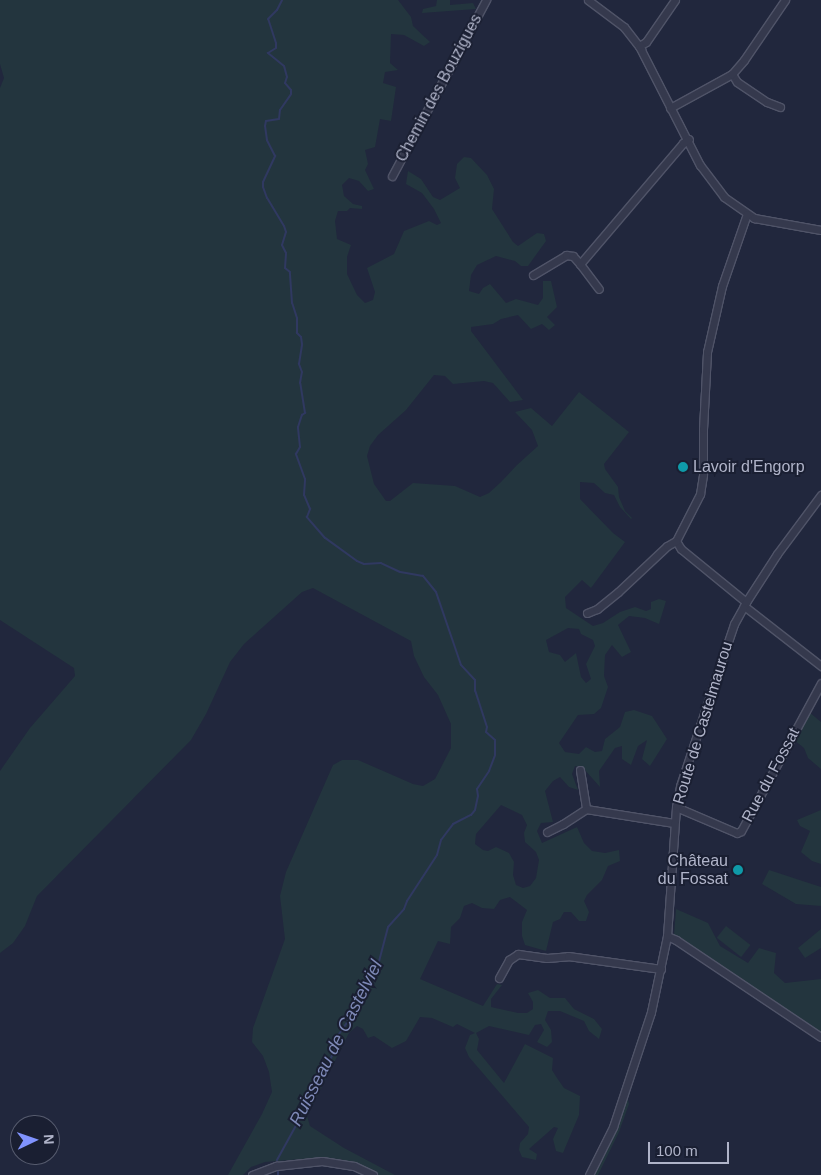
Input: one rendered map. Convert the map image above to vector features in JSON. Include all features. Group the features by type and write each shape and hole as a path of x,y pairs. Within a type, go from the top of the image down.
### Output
{"street":[{"name":"Chemin des Bouzigues","path":"392,176 486,0"},
{"path":"588,0 618,21 639,46 710,180 724,197 747,214 772,222 821,230"},
{"path":"639,46 646,42 675,0"},
{"path":"671,107 732,74 744,60 784,0"},
{"path":"732,74 744,87 780,108"},
{"path":"580,264 688,139"},
{"path":"587,613 597,609 667,546 676,541 700,494 703,474 707,352 722,286 747,214"},
{"path":"534,275 566,255 573,256 599,289"},
{"name":"Route de Castelmaurou","path":"589,1175 613,1128 651,1012 667,936 676,807 680,786 704,710 734,624 777,554 821,495"},
{"path":"676,541 681,549 821,666"},
{"name":"Rue du Fossat","path":"676,807 737,833 741,831 821,683"},
{"path":"580,770 586,809"},
{"path":"547,832 586,809 674,823"},
{"path":"667,936 676,940 821,1037"},
{"path":"499,978 509,960 518,954 547,958 568,956 661,969"},
{"path":"252,1175 276,1166 334,1162 354,1166 372,1175"}],"shaded area":[{"path":"0,0 398,0 411,17 413,26 430,42 424,46 404,35 391,34 390,63 398,70 385,72 383,83 396,87 391,121 380,119 375,147 365,150 368,164 365,170 374,189 368,191 359,181 349,178 342,185 344,196 353,204 362,206 362,209 350,208 347,211 338,211 335,221 337,239 351,245 347,257 347,274 357,295 365,303 373,300 375,292 367,268 394,254 404,231 429,221 437,225 441,223 434,209 422,193 406,184 408,171 421,179 433,197 440,200 460,188 455,178 457,164 464,157 471,158 487,175 494,189 492,209 513,242 518,246 537,233 544,234 546,241 528,266 521,266 515,261 496,256 477,265 471,275 469,291 479,294 483,288 490,284 506,303 516,299 538,305 543,298 543,281 551,281 557,307 547,317 555,325 549,330 542,324 531,329 518,315 501,319 493,324 471,327 471,331 523,400 510,402 493,383 484,381 453,384 445,376 434,375 406,410 378,435 370,446 367,456 374,484 386,501 390,501 413,483 455,486 480,497 489,493 538,446 532,430 515,412 531,408 552,426 579,392 629,432 604,464 605,469 618,487 619,497 625,511 632,518 620,507 614,495 605,493 594,483 580,482 580,499 613,533 625,542 591,588 582,580 565,597 566,608 593,626 603,623 620,612 635,607 646,611 651,609 651,602 659,599 666,601 659,624 645,618 629,616 618,625 631,652 622,657 612,645 605,655 604,676 608,687 601,708 594,714 578,715 559,743 565,752 579,754 586,747 595,752 602,751 605,739 620,727 625,712 634,710 652,716 667,739 650,766 642,759 647,740 638,746 631,765 622,759 622,746 615,748 599,771 600,787 584,769 575,766 572,774 578,790 569,787 560,777 553,781 545,791 553,822 541,823 537,831 542,843 577,827 584,843 592,851 605,853 619,850 620,861 608,866 602,880 587,895 584,901 589,912 586,921 579,921 571,912 564,912 560,919 553,922 546,951 525,945 522,936 522,922 527,910 510,897 500,900 494,909 482,908 472,903 464,906 460,918 451,927 450,944 438,941 420,979 483,1006 497,984 502,985 491,999 491,1007 518,1013 527,1013 533,1009 533,1002 528,993 538,990 550,998 565,998 574,1009 594,1019 602,1029 599,1039 589,1031 584,1021 560,1011 548,1011 545,1020 551,1030 552,1042 547,1047 537,1042 544,1030 541,1024 535,1025 529,1035 489,1026 476,1033 479,1039 477,1050 504,1083 525,1044 553,1058 552,1070 564,1088 580,1096 579,1115 563,1153 556,1151 553,1139 558,1128 554,1127 529,1149 537,1154 536,1160 522,1157 519,1150 520,1143 528,1134 529,1127 469,1057 465,1048 470,1035 475,1033 457,1024 453,1027 432,1018 420,1017 406,1041 392,1048 374,1036 368,1038 363,1029 357,1026 349,1033 307,1116 310,1126 344,1148 395,1175 379,1175 340,1159 314,1158 265,1162 251,1167 243,1175 228,1175 272,1092 269,1072 263,1056 252,1042 253,1028 285,939 280,896 286,872 333,765 342,760 358,760 413,784 423,786 435,779 451,748 451,724 438,695 424,677 414,656 411,641 313,588 302,592 244,644 230,662 206,714 191,740 37,896 25,926 13,943 0,953 0,771 30,728 75,676 74,668 0,620 0,88 4,78 0,64","holes":["568,628 579,629 581,634 593,640 595,646 586,664 591,679 586,683 581,677 576,653 565,662 560,655 549,652 546,640","501,805 522,815 527,825 524,833 525,842 536,852 539,860 536,878 530,886 523,888 516,885 513,875 514,862 509,853 496,847 488,851 483,850 475,844 476,834"]},
{"path":"437,0 450,0 450,5 473,3 476,9 422,13 423,9 436,6"},
{"path":"809,712 821,722 821,769 808,758 804,748 794,740"},
{"path":"821,810 821,864 812,861 801,852 810,831 800,826 797,820"},
{"path":"769,870 821,887 821,906 796,904 762,884"},
{"path":"676,909 708,923 720,946 748,963 759,948 776,953 774,973 785,983 821,979 821,1033 674,935"},
{"path":"726,926 750,945 741,957 717,938"},
{"path":"821,929 821,948 805,958 798,948"},
{"path":"626,1093 629,1104 619,1132 598,1175 593,1175 613,1136"}],"waterway":[{"name":"Ruisseau de Castelviel","path":"277,1160 305,1109 306,1102 323,1074 337,1045 339,1034 356,1010 361,987 377,969 388,927 404,909 407,901 437,855 441,840 453,824 471,815 475,810 478,796 477,789 489,771 495,755 495,740 486,732 487,727 475,691 475,680 461,665 436,592 423,576 400,572 381,563 364,564 357,561 325,538 307,517 310,509 304,495 305,479 296,454 300,447 298,427 302,415 305,413 300,383 302,372 299,364 302,344 301,337 297,333 297,318 292,303 290,272 285,268 286,253 282,245 286,232 263,187 263,182 275,156 267,140 266,121 279,119 280,110 291,94 291,90 285,83 287,77 284,66 268,53 276,48 268,19 277,10 282,0"}],"place":[{"name":"Lavoir d'Engorp","path":"683,467"},
{"name":"Château du Fossat","path":"738,870"}]}
